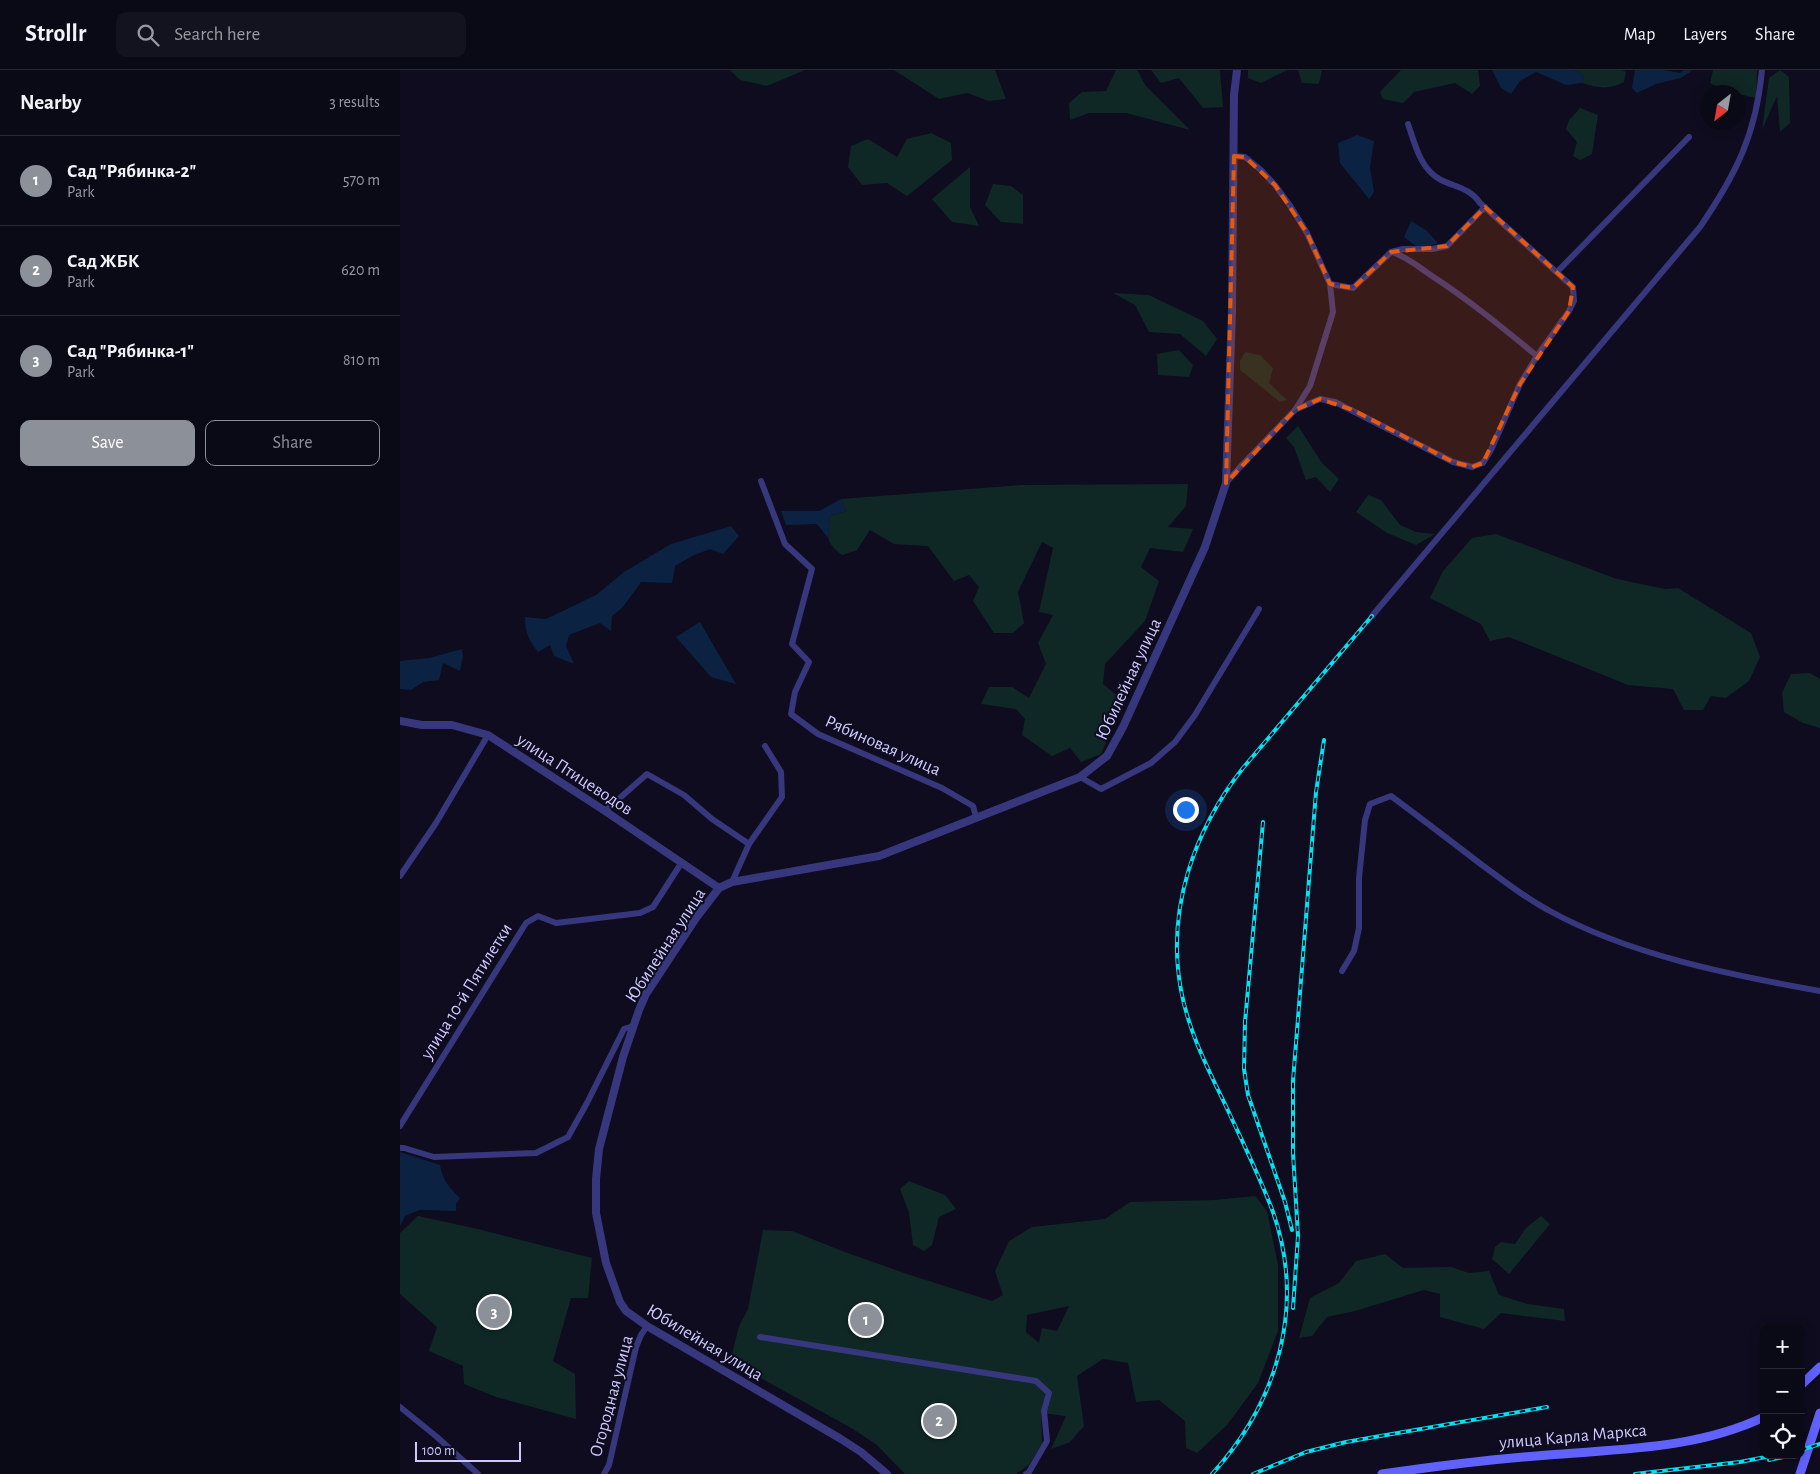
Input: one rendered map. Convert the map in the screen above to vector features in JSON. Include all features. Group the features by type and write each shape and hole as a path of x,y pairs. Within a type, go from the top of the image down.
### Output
{"main road":[{"path":"1805,1381 1820,1366"},
{"path":"1800,1474 1820,1413"},
{"name":"улица Карла Маркса","path":"1382,1474 1475,1460 1647,1446 1696,1440 1743,1427 1760,1419"}],"street":[{"name":"Юбилейная улица","path":"887,1474 861,1452 841,1439 647,1326 626,1311 615,1292 606,1263 596,1213 596,1179 599,1149 622,1058 646,994 696,918 719,888 732,882 879,856 1080,778 1107,756 1123,728 1205,547 1226,483 1228,463 1234,95 1237,70"},
{"path":"1372,616 1700,227 1730,181 1742,158 1756,114 1762,70"},
{"path":"1295,410 1320,399 1335,402 1453,462 1472,467 1483,463 1491,450 1520,384 1537,356 1569,312 1574,301 1573,287 1484,207 1476,196 1463,188 1441,180 1431,173 1423,164 1408,124"},
{"path":"1557,272 1689,137"},
{"path":"1226,483 1295,410 1310,386 1333,312 1330,284 1307,233 1292,206 1275,185 1245,157 1234,156"},
{"path":"1330,284 1353,288 1391,252 1404,249 1432,249 1447,246 1484,207"},
{"path":"1391,252 1401,255 1450,288 1497,322 1537,356"},
{"name":"Рябиновая улица","path":"761,481 785,544 812,569 792,644 809,662 795,692 791,714 818,734 942,788 973,806 976,817"},
{"path":"1080,778 1101,789 1151,763 1175,742 1196,716 1259,609"},
{"name":"улица Птицеводов","path":"400,721 422,725 452,725 488,735 719,888"},
{"path":"400,876 436,823 488,735"},
{"path":"732,882 749,844 782,797 781,772 765,746"},
{"path":"605,811 647,774 684,795 712,818 749,844"},
{"path":"1342,971 1354,951 1359,928 1359,878 1364,820 1370,804 1391,796 1547,910 1597,933 1637,948 1743,978 1820,990"},
{"name":"улица 10-й Пятилетки","path":"400,1126 526,922 538,916 556,923 640,913 653,907 682,862"},
{"path":"400,1148 434,1157 536,1153 568,1137 624,1029 633,1026"},
{"name":"Огородная улица","path":"604,1474 609,1465 636,1347 647,1326"},
{"path":"760,1338 1036,1381 1049,1393 1044,1411 1047,1441 1026,1474"},
{"path":"400,1407 478,1474"}],"highlighted area":[{"path":"1234,156 1245,157 1275,185 1307,233 1330,284 1353,288 1391,252 1447,246 1485,207 1573,287 1569,311 1520,384 1483,463 1472,467 1453,462 1353,410 1320,399 1295,410 1226,483"}],"green space":[{"path":"730,70 805,70 767,86 740,80"},
{"path":"894,70 995,70 1006,99 989,101 967,93 939,99"},
{"path":"1116,70 1137,70 1146,86 1190,130 1126,113 1089,113 1070,120 1069,103 1082,92 1106,91"},
{"path":"1151,70 1220,70 1223,107 1203,108 1179,78 1161,83"},
{"path":"1248,70 1287,70 1261,83 1248,78"},
{"path":"1298,70 1322,70 1319,84 1302,83"},
{"path":"1401,70 1478,70 1480,86 1472,94 1455,83 1414,92 1403,103 1383,99 1380,92"},
{"path":"1574,70 1622,70 1626,72 1624,82 1603,87 1582,83 1584,76"},
{"path":"1713,70 1757,70 1756,98 1745,96 1745,85 1714,85 1710,83"},
{"path":"1780,70 1789,77 1790,123 1780,132 1777,96 1762,130 1769,78"},
{"path":"1580,108 1598,115 1592,154 1580,160 1573,156 1577,142 1566,129 1569,120"},
{"path":"931,133 951,143 952,160 907,196 887,183 862,185 848,167 851,146 868,139 897,157 907,139"},
{"path":"970,167 970,207 979,226 952,222 932,199"},
{"path":"993,184 1011,186 1023,195 1023,224 1001,222 985,205"},
{"path":"1113,293 1149,295 1203,321 1217,339 1206,356 1180,334 1149,332 1135,305"},
{"path":"1179,350 1193,365 1189,377 1158,375 1157,354"},
{"path":"1245,352 1260,355 1273,368 1269,383 1287,400 1280,402 1240,370 1240,361"},
{"path":"1298,426 1322,463 1339,479 1330,492 1316,477 1306,480 1294,447 1286,438"},
{"path":"1188,484 1186,506 1168,527 1193,529 1183,552 1150,548 1141,567 1159,581 1145,621 1105,664 1103,684 1119,697 1108,717 1110,733 1101,754 1081,762 1070,748 1052,756 1022,735 1025,719 1016,709 981,704 989,687 1012,687 1029,698 1046,664 1038,643 1053,615 1039,612 1053,548 1042,542 1018,592 1024,623 1013,633 994,633 973,601 979,587 969,575 954,581 928,546 894,544 870,530 857,550 842,555 832,546 828,538 830,516 846,511 841,499 1022,485"},
{"path":"1368,495 1381,500 1400,525 1416,532 1435,534 1416,545 1387,533 1356,512"},
{"path":"1496,534 1617,579 1665,589 1678,588 1751,633 1760,657 1749,681 1726,698 1711,696 1703,710 1684,710 1673,689 1628,685 1509,637 1490,641 1481,624 1430,598 1443,571 1472,538"},
{"path":"1810,673 1820,679 1820,728 1803,723 1784,712 1782,693 1791,674"},
{"path":"909,1181 945,1195 956,1209 939,1217 932,1245 924,1251 913,1245 909,1213 900,1189"},
{"path":"1255,1196 1267,1211 1278,1265 1278,1331 1258,1383 1227,1425 1197,1453 1186,1448 1185,1421 1159,1400 1136,1402 1128,1363 1103,1359 1077,1376 1084,1426 1070,1442 1051,1449 1066,1416 1041,1413 1042,1444 1029,1465 1016,1474 905,1474 877,1445 853,1429 746,1370 732,1354 739,1326 748,1309 763,1230 792,1231 910,1275 992,1301 1003,1295 995,1271 1009,1241 1032,1227 1105,1219 1130,1202 1215,1200","holes":["1069,1306 1057,1331 1042,1328 1039,1343 1026,1332 1027,1315"]},
{"path":"418,1216 592,1258 588,1298 571,1298 553,1361 575,1374 576,1419 496,1397 464,1384 463,1366 429,1351 437,1327 400,1294 400,1233"},
{"path":"1541,1216 1550,1224 1509,1274 1492,1259 1495,1247 1501,1242 1515,1244 1526,1228"},
{"path":"1385,1254 1403,1268 1451,1267 1469,1273 1489,1271 1499,1295 1528,1304 1564,1309 1565,1321 1501,1313 1484,1329 1440,1317 1440,1294 1424,1290 1355,1311 1327,1317 1312,1336 1299,1338 1310,1298 1339,1283 1356,1261"}],"water":[{"path":"1492,70 1574,70 1584,76 1582,83 1566,85 1536,72 1520,81 1511,94 1501,88"},
{"path":"1635,70 1664,70 1680,73 1684,70 1693,70 1681,78 1656,84 1637,93 1632,88"},
{"path":"1357,135 1374,141 1370,168 1374,192 1369,199 1340,163 1338,143"},
{"path":"1411,221 1426,230 1438,243 1420,249 1404,237"},
{"path":"841,499 846,511 830,516 828,538 817,524 786,525 781,511 819,511"},
{"path":"731,526 739,536 723,554 710,549 692,556 675,566 672,583 641,582 623,607 612,616 611,631 600,623 569,635 566,646 574,664 554,656 550,645 538,652 532,644 528,636 525,617 546,619 596,595 624,572 671,544"},
{"path":"700,622 736,684 711,677 676,637"},
{"path":"462,649 463,656 460,671 443,663 439,680 423,682 411,690 400,689 400,661 429,658"},
{"path":"400,1152 440,1165 447,1183 460,1198 456,1204 456,1211 420,1210 405,1216 400,1226"}],"railway":[{"path":"1212,1474 1235,1446 1254,1416 1269,1384 1280,1351 1286,1317 1287,1282 1283,1247 1273,1212 1195,1039 1185,1007 1177,960 1177,930 1181,901 1188,872 1198,844 1226,792 1243,768 1372,616"},
{"path":"1293,1308 1298,1236 1293,1153 1293,1081 1316,792 1324,740"},
{"path":"1263,822 1245,1022 1244,1069 1248,1095 1285,1202 1292,1230"},
{"path":"1253,1474 1306,1452 1346,1442 1547,1407"},
{"path":"1805,1449 1820,1444"},
{"path":"1635,1474 1760,1458"},
{"path":"1769,1460 1774,1459"}],"place":[{"name":"Сад \"Рябинка-1\"","path":"494,1312"},
{"name":"Сад \"Рябинка-2\"","path":"866,1320"},
{"name":"Сад ЖБК","path":"939,1421"}]}
